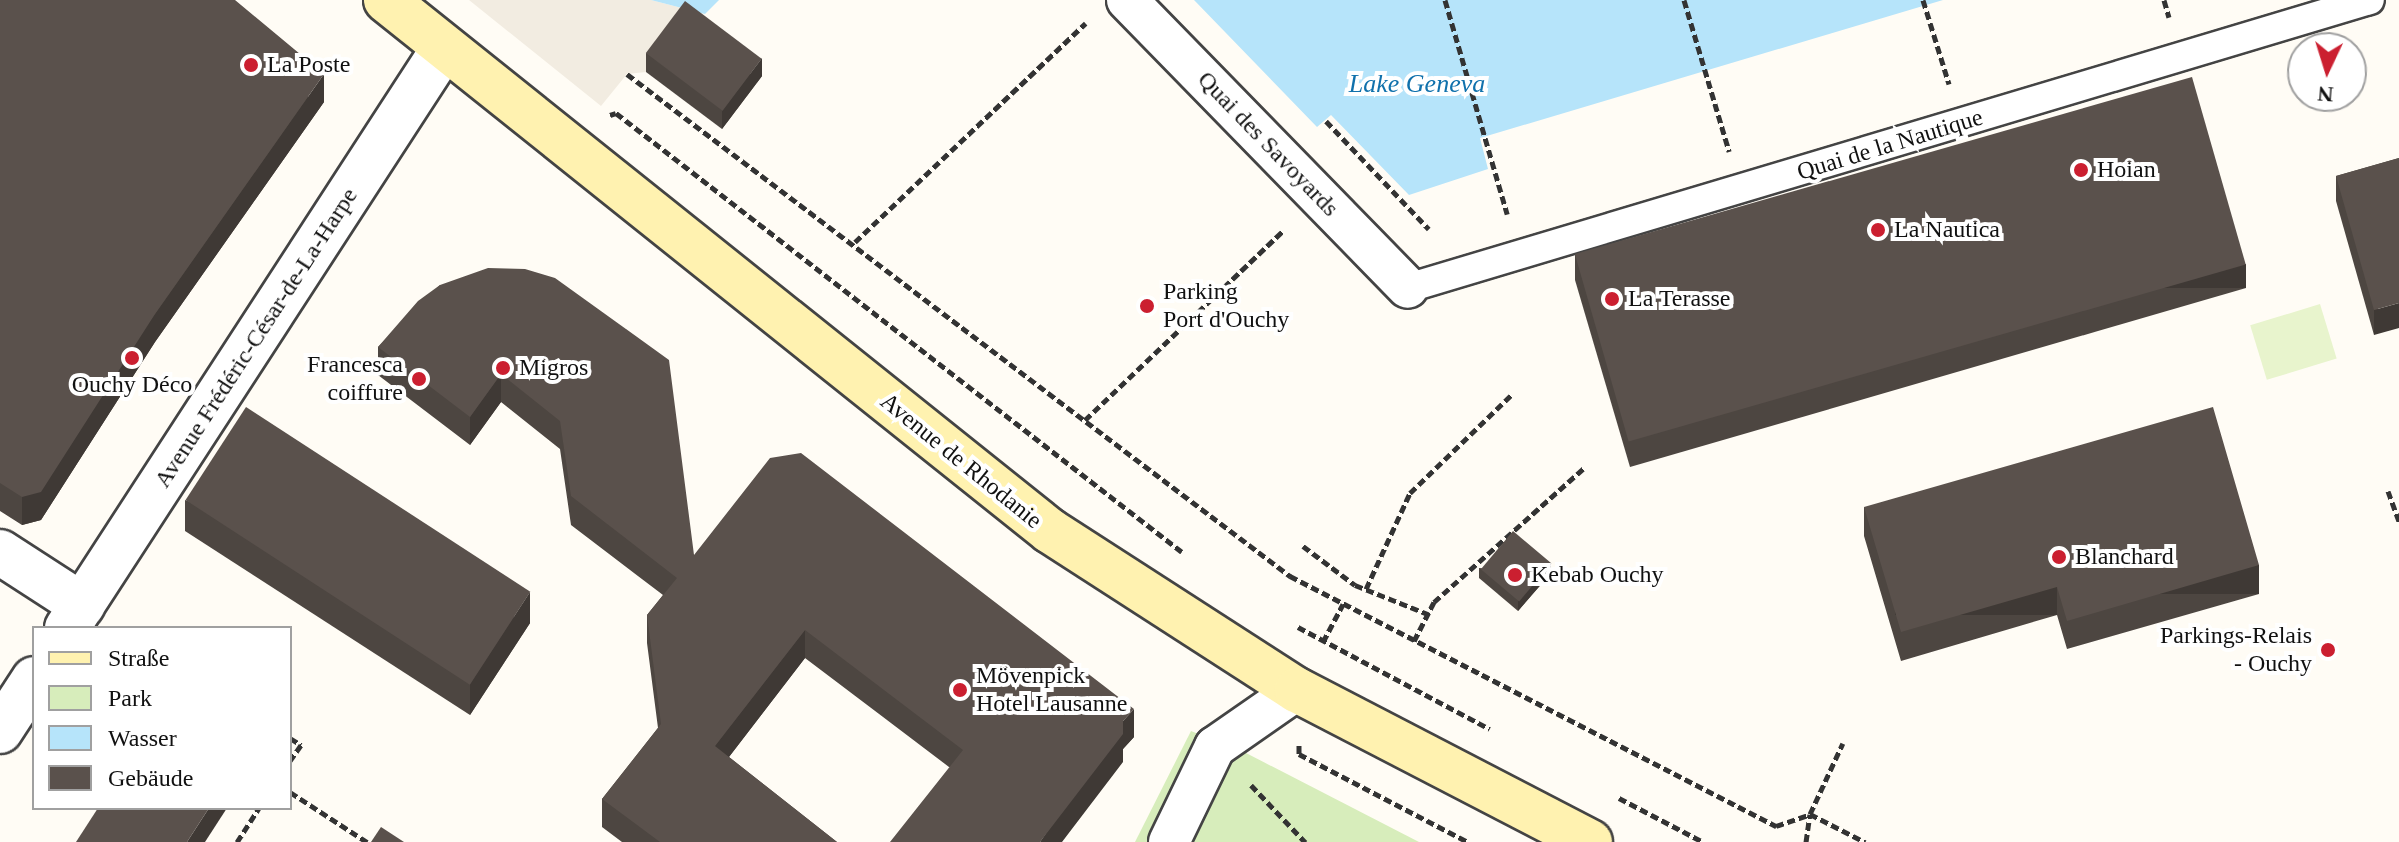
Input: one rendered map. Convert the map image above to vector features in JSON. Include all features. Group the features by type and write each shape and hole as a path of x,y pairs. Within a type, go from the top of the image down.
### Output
{"main road":[{"name":"Avenue de Rhodanie","path":"386,0 1050,531 1297,690 1590,842"}],"street":[{"name":"Quai des Savoyards","path":"1127,0 1408,288"},
{"name":"Avenue Frédéric-César-de-La-Harpe","path":"75,616 444,48"},
{"path":"0,552 75,616"},
{"path":"0,731 32,682"},
{"path":"1169,842 1215,747 1297,690"}],"lane":[{"name":"Quai de la Nautique","path":"1408,288 1520,257 2370,0"}],"path":[{"path":"1445,0 1520,257"},
{"path":"1684,0 1741,190"},
{"path":"1923,0 1961,124"},
{"path":"855,242 1087,21"},
{"path":"627,74 855,242 1290,576 1776,826 1810,814 1865,842"},
{"path":"546,130 616,113 1191,558"},
{"path":"1326,121 1429,229"},
{"path":"1085,420 1320,197"},
{"path":"1366,589 1410,493 1512,394"},
{"path":"1414,641 1434,602 1584,468"},
{"path":"2388,491 2399,522"},
{"path":"1303,546 1366,589 1428,614"},
{"path":"1283,618 1498,734"},
{"path":"292,739 301,745 292,758"},
{"path":"1806,842 1810,814 1843,743"},
{"path":"1215,747 1305,842"},
{"path":"1609,792 1703,842"},
{"path":"292,793 367,842"},
{"path":"237,842 258,810"}],"green space":[{"path":"2320,304 2337,359 2267,380 2250,325"},
{"path":"1191,731 1246,753 1419,842 1135,842"}],"shaded area":[{"path":"469,0 651,0 705,14 685,19 646,72 627,74 601,106"}],"water":[{"path":"651,0 719,0 705,14"},
{"name":"Lake Geneva","path":"1194,0 1943,0 1480,138 1488,169 1409,195 1331,115 1317,127"}],"building":[{"path":"0,0 235,0 324,74 155,314 41,492 22,497 0,483"},
{"path":"685,1 762,59 723,111 646,53"},
{"path":"2192,77 2246,264 1629,441 1575,254"},
{"path":"2399,158 2399,303 2374,310 2336,176"},
{"path":"488,268 525,269 555,278 669,360 694,555 770,458 801,453 1134,709 1123,721 1123,734 1040,842 890,842 963,750 805,630 715,746 837,842 660,842 602,799 661,724 647,615 677,578 571,496 560,421 501,374 470,417 378,347 418,301 440,285"},
{"path":"246,407 530,592 470,685 186,500"},
{"name":"Blanchard","path":"2213,407 2259,565 2067,621 2057,587 1901,632 1864,507"},
{"name":"Kebab Ouchy","path":"1513,531 1551,563 1519,601 1481,569"},
{"path":"97,810 208,810 187,842 76,842"},
{"path":"381,827 404,842 371,842"}],"place":[{"name":"La Poste","path":"251,65"},
{"name":"Hoian","path":"2081,170"},
{"name":"La Nautica","path":"1878,230"},
{"name":"La Terasse","path":"1612,299"},
{"name":"Parking Port d'Ouchy","path":"1147,306"},
{"name":"Ouchy Déco","path":"132,358"},
{"name":"Migros","path":"503,368"},
{"name":"Francesca coiffure","path":"419,379"},
{"name":"Blanchard","path":"2059,557"},
{"name":"Kebab Ouchy","path":"1515,575"},
{"name":"Parkings-Relais - Ouchy","path":"2328,650"},
{"name":"Mövenpick Hotel Lausanne","path":"960,690"}]}
